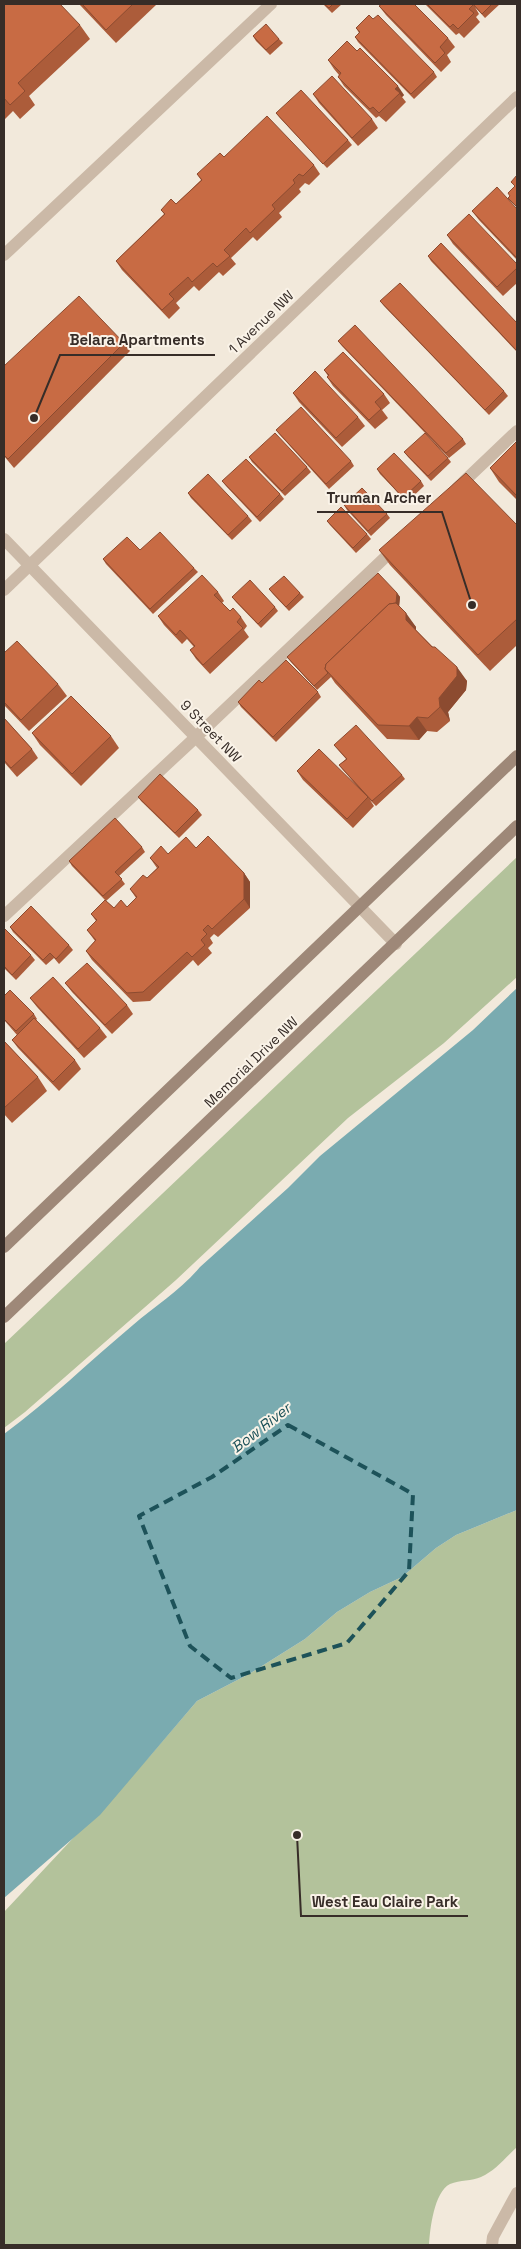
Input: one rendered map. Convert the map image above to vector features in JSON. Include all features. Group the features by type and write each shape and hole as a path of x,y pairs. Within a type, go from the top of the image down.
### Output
{"main road":[{"path":"4,1247 517,756"},
{"name":"Memorial Drive NW","path":"4,1317 396,944 517,826"}],"street":[{"path":"4,256 271,4"},
{"name":"1 Avenue NW","path":"4,590 517,97"},
{"path":"450,495 517,431"},
{"path":"4,916 408,536"},
{"name":"9 Street NW","path":"4,539 396,944"},
{"path":"492,2245 493,2237 517,2193"}],"highlighted area":[{"path":"288,1425 413,1494 409,1571 347,1643 231,1678 190,1646 139,1516 212,1477"}],"green space":[{"path":"517,857 517,977 444,1043 348,1118 176,1280 25,1412 4,1428 4,1344"},
{"path":"517,1510 517,2147 496,2168 486,2174 450,2184 445,2188 440,2195 434,2212 429,2245 4,2245 4,1912 149,1757 197,1701 249,1674 305,1639 337,1612 370,1592 402,1577 436,1548 456,1535"}],"water":[{"name":"Bow River","path":"517,988 517,1510 456,1535 436,1548 402,1577 370,1592 337,1612 305,1639 249,1674 197,1701 100,1815 4,1898 4,1434 176,1290 288,1188 320,1156 473,1030"}],"building":[{"path":"4,4 60,4 80,25 18,83 25,91 10,105 4,98"},
{"path":"82,4 133,4 106,30"},
{"path":"324,4 333,4 329,8"},
{"path":"382,4 414,4 448,38 440,47 445,53 435,63 379,6"},
{"path":"427,4 472,4 469,9 474,13 458,29 453,24 450,27"},
{"path":"473,4 492,4 482,14"},
{"path":"369,15 373,19 378,15 434,72 411,94 355,37 360,32 356,28"},
{"path":"266,24 279,39 266,50 253,36"},
{"path":"347,41 357,51 360,48 398,86 395,89 400,93 379,113 373,107 370,109 338,77 341,73 328,60"},
{"path":"332,76 372,119 352,138 313,94"},
{"path":"301,90 348,140 323,164 276,113"},
{"path":"267,116 314,165 303,176 299,174 293,180 295,183 272,205 275,209 250,233 246,228 224,250 230,256 217,267 213,263 192,282 188,277 169,294 174,299 162,310 116,261 165,214 161,210 171,199 176,204 202,180 197,174 220,153 224,157"},
{"path":"517,175 517,207 508,198 510,196 508,193 515,186 511,182"},
{"path":"497,187 517,209 517,258 472,211"},
{"path":"469,214 517,264 517,268 497,287 447,235"},
{"path":"441,243 517,323 517,351 428,256"},
{"path":"400,283 504,391 485,410 380,301"},
{"path":"79,296 124,343 8,459 4,455 4,366"},
{"path":"355,325 463,439 446,453 338,341"},
{"path":"343,352 384,394 375,402 381,409 369,420 327,377 329,375 324,370"},
{"path":"315,371 358,417 336,438 293,393"},
{"path":"301,407 351,461 326,484 276,430"},
{"path":"275,433 307,467 282,491 249,457"},
{"path":"425,433 448,458 428,476 404,452"},
{"path":"517,441 517,496 490,468"},
{"path":"394,453 421,481 403,498 377,469"},
{"path":"246,459 280,494 257,517 222,481"},
{"path":"466,473 517,525 517,619 478,655 379,550"},
{"path":"208,474 248,516 228,535 188,493"},
{"path":"362,488 387,514 368,531 344,505"},
{"path":"341,507 367,534 353,548 327,521"},
{"path":"160,532 194,568 150,609 103,559 127,537 140,550"},
{"path":"378,573 397,593 396,603 389,604 326,664 325,669 328,673 314,686 287,657"},
{"path":"202,575 218,592 214,595 230,611 233,608 241,617 237,622 243,628 203,665 190,650 195,646 180,630 176,635 158,616"},
{"path":"284,576 300,593 286,607 269,589"},
{"path":"250,580 275,607 258,624 232,597"},
{"path":"396,603 406,613 406,620 432,647 435,647 457,667 457,676 439,698 440,707 428,718 417,717 409,726 378,725 325,669 326,664 389,604"},
{"path":"17,641 58,684 21,720 4,702 4,653"},
{"path":"286,660 318,692 273,737 238,702 259,680 262,683"},
{"path":"71,696 111,736 72,774 32,733"},
{"path":"4,718 32,749 11,768 4,760"},
{"path":"356,725 402,775 372,801 339,765 347,759 334,745"},
{"path":"319,749 368,797 347,819 297,771"},
{"path":"160,774 198,810 175,833 138,797"},
{"path":"115,818 142,847 115,872 122,879 103,896 69,861"},
{"path":"208,836 244,873 244,899 212,929 208,925 203,930 207,934 201,940 205,945 192,957 187,952 143,992 127,993 86,951 96,940 87,930 97,920 91,914 105,900 114,908 121,900 127,907 137,897 130,889 143,875 147,878 159,867 150,858 161,846 168,854 186,837 196,848"},
{"path":"31,906 69,945 56,959 50,953 43,960 10,927"},
{"path":"4,928 31,955 12,975 4,966"},
{"path":"87,963 127,1005 105,1025 65,983"},
{"path":"53,977 100,1028 78,1049 30,998"},
{"path":"10,990 34,1014 16,1031 4,1019 4,996"},
{"path":"34,1018 75,1060 53,1082 12,1040"},
{"path":"4,1041 38,1077 4,1108"}],"place":[{"name":"Belara Apartments","path":"34,418"},
{"name":"Truman Archer","path":"472,605"},
{"name":"West Eau Claire Park","path":"297,1835"}]}
